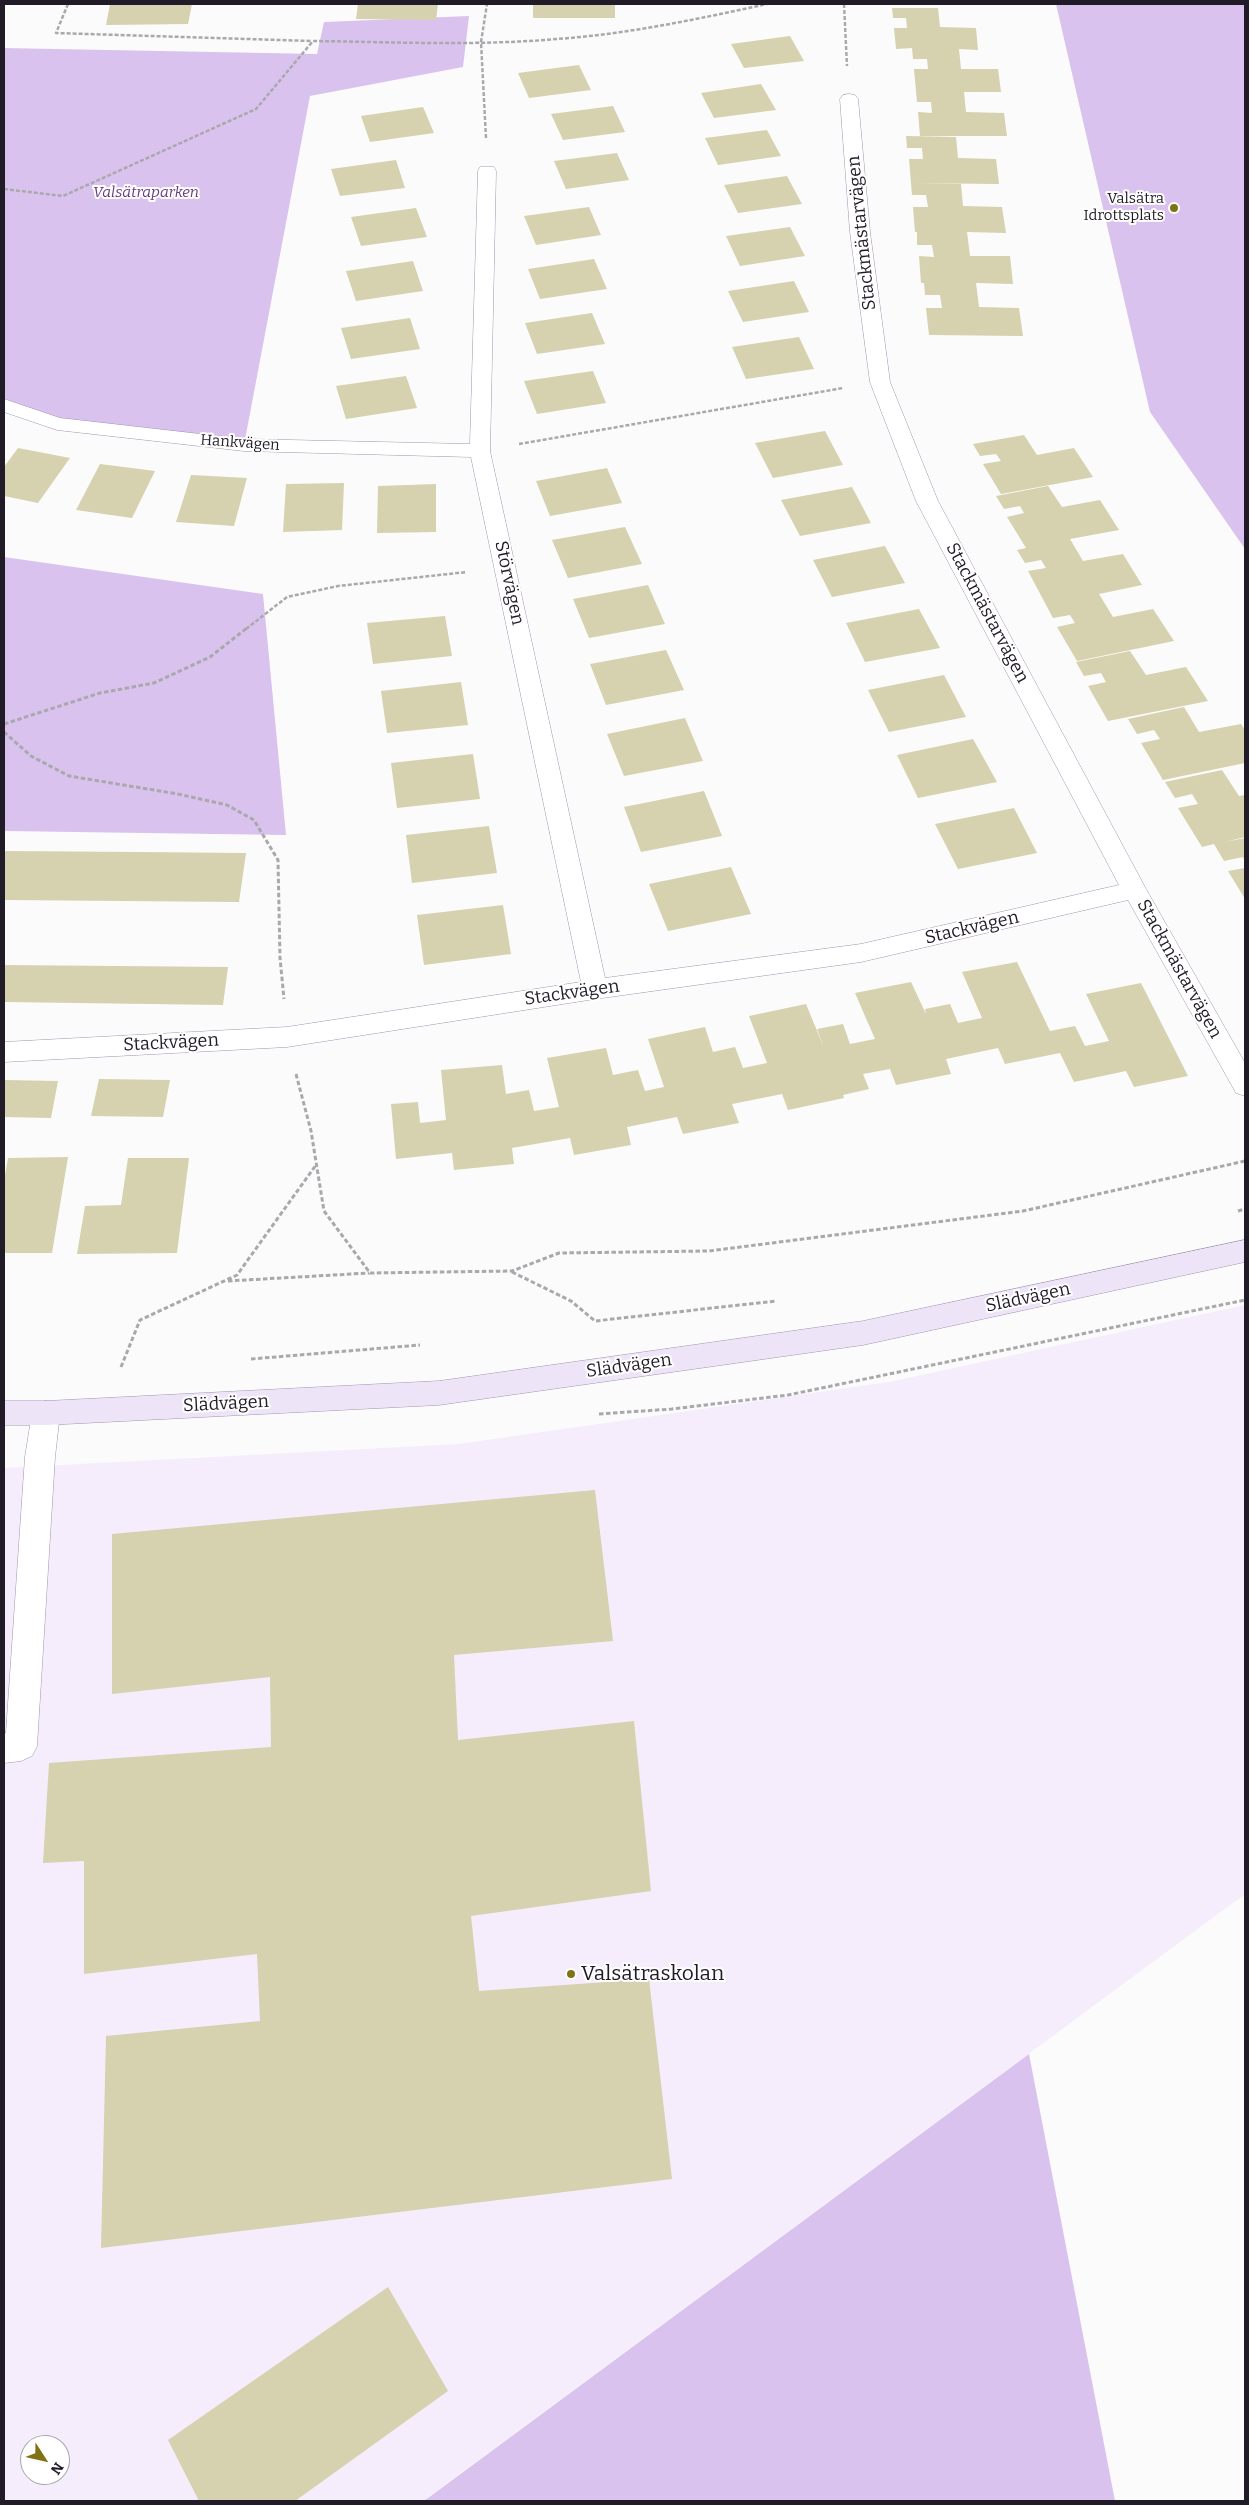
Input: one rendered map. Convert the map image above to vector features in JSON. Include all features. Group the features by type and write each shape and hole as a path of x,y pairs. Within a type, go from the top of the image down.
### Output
{"street":[{"name":"Stackmästarvägen","path":"849,99 860,232 880,382 927,500 1134,890 1245,1086"},
{"name":"Störvägen","path":"487,171 480,451 595,989"},
{"name":"Hankvägen","path":"4,405 57,424 244,445 480,451"},
{"name":"Stackvägen","path":"4,1052 287,1037 595,989 861,954 1134,890"},
{"name":"Slädvägen","path":"4,1413 46,1413 449,1392 863,1333 1245,1251"},
{"path":"4,1748 20,1746 40,1457 46,1413"}],"path":[{"path":"68,4 56,34 313,41 481,42 589,36 681,22 767,4"},
{"path":"486,4 481,42 487,171"},
{"path":"844,4 849,99"},
{"path":"4,189 63,196 256,109 313,41"},
{"path":"480,451 880,382"},
{"path":"4,724 91,695 162,679 210,657 287,597 338,586 506,568"},
{"path":"4,732 31,756 69,776 120,786 178,794 217,803 254,820 278,860 280,958 287,1037 311,1131 324,1211 370,1273"},
{"path":"226,1281 370,1273 512,1271 559,1253 709,1251 1023,1211 1245,1161"},
{"path":"118,1409 120,1369 140,1320 238,1275 316,1164"},
{"path":"1236,1212 1245,1209"},
{"path":"512,1271 571,1301 595,1320 781,1301"}],"shaded area":[{"name":"Valsätraskolan","path":"1245,1305 1245,1894 423,2501 4,2501 4,1468 459,1444 889,1382"}],"green space":[{"name":"Valsätra Idrottsplats","path":"1056,4 1245,4 1245,549 1150,412"},
{"name":"Valsätraparken","path":"469,16 463,67 310,96 244,445 57,424 4,405 4,48 317,54 324,22"},
{"path":"4,557 263,594 286,835 4,831"},
{"path":"1029,2054 1115,2501 423,2501 428,2498"}],"building":[{"path":"110,4 192,4 188,24 106,25"},
{"path":"358,4 438,4 436,20 356,19"},
{"path":"533,4 615,4 615,18 533,18"},
{"path":"892,8 938,8 940,27 976,28 978,50 959,49 961,69 998,69 1001,92 964,92 966,112 1004,113 1007,136 920,136 918,112 932,113 931,102 917,102 914,69 928,69 927,59 913,59 912,48 896,49 894,28 907,28 906,18 893,18"},
{"path":"790,36 804,61 744,68 731,44"},
{"path":"579,65 591,90 529,98 518,73"},
{"path":"761,84 776,110 714,118 701,93"},
{"path":"613,106 625,132 563,140 551,114"},
{"path":"423,107 434,133 370,142 361,116"},
{"path":"767,130 781,156 718,165 705,138"},
{"path":"906,136 956,137 958,158 996,159 999,184 911,183 909,159 923,159 922,148 907,148"},
{"path":"617,153 629,180 566,189 554,161"},
{"path":"396,160 405,188 340,196 331,169"},
{"path":"787,176 802,204 738,213 724,185"},
{"path":"911,183 961,184 963,206 1002,207 1006,233 967,232 970,256 1010,256 1013,284 976,283 979,307 1019,308 1023,336 929,335 926,308 942,308 940,295 925,295 924,283 921,283 919,256 934,257 932,245 917,245 913,207 928,207 926,195 912,195"},
{"path":"589,207 601,235 536,245 524,216"},
{"path":"416,208 427,237 361,246 351,217"},
{"path":"790,227 805,256 740,266 726,236"},
{"path":"594,259 607,289 540,299 528,269"},
{"path":"413,261 423,291 356,301 346,271"},
{"path":"794,281 809,312 743,322 728,291"},
{"path":"592,313 605,344 537,354 525,323"},
{"path":"410,318 420,349 351,359 341,328"},
{"path":"799,337 814,369 746,379 732,347"},
{"path":"593,371 606,403 537,414 524,381"},
{"path":"406,376 417,408 346,419 336,386"},
{"path":"825,431 843,465 773,478 755,443"},
{"path":"1024,435 1037,455 1074,448 1093,477 1001,494 983,464 1001,461 996,454 980,456 973,444"},
{"path":"18,448 70,458 38,503 4,496 4,467"},
{"path":"100,464 155,471 132,518 76,510"},
{"path":"607,468 622,503 550,516 536,481"},
{"path":"191,475 247,478 234,526 176,522"},
{"path":"344,483 342,530 283,532 286,484"},
{"path":"436,484 436,532 377,533 378,486"},
{"path":"1048,486 1062,507 1100,500 1119,530 1070,539 1083,561 1123,554 1142,585 1099,594 1113,617 1153,609 1174,641 1077,661 1057,627 1075,623 1070,615 1053,618 1028,571 1046,568 1041,560 1025,563 1017,550 1026,548 1007,517 1024,513 1020,506 1004,509 996,496"},
{"path":"852,487 871,523 800,536 781,500"},
{"path":"625,527 642,564 568,578 552,540"},
{"path":"885,546 905,583 832,597 813,560"},
{"path":"648,585 665,624 589,638 573,599"},
{"path":"919,609 940,648 865,662 846,623"},
{"path":"445,616 452,656 373,664 367,623"},
{"path":"666,650 684,690 606,705 590,664"},
{"path":"1130,651 1146,675 1186,667 1208,701 1108,721 1088,686 1106,682 1101,673 1084,676 1076,662"},
{"path":"944,675 966,717 889,732 868,690"},
{"path":"461,682 468,725 387,733 381,691"},
{"path":"1184,707 1199,732 1241,724 1245,730 1245,763 1163,780 1141,743 1160,739 1154,730 1137,734 1128,719"},
{"path":"685,718 703,761 624,776 607,734"},
{"path":"973,739 997,782 918,798 897,755"},
{"path":"473,754 480,799 397,808 391,763"},
{"path":"1222,770 1239,796 1245,795 1245,837 1225,842 1245,838 1245,862 1243,857 1224,861 1214,844 1202,847 1178,808 1198,804 1192,794 1175,798 1165,782"},
{"path":"704,791 722,836 641,852 624,807"},
{"path":"1014,808 1037,853 958,869 935,824"},
{"path":"489,826 497,873 412,883 406,835"},
{"path":"4,851 246,853 239,902 4,900"},
{"path":"731,867 751,914 668,931 649,884"},
{"path":"1245,868 1245,899 1228,871"},
{"path":"503,905 511,954 424,965 417,915"},
{"path":"1017,962 1050,1031 1075,1026 1085,1046 1109,1041 1086,994 1141,983 1188,1076 1134,1087 1126,1071 1074,1082 1060,1053 1005,1064 998,1048 946,1059 951,1074 896,1085 890,1069 863,1074 869,1089 843,1095 844,1098 788,1110 782,1094 732,1104 739,1123 683,1134 677,1117 627,1127 631,1145 574,1155 570,1138 512,1148 514,1164 454,1170 452,1153 396,1159 391,1104 418,1102 420,1123 446,1120 441,1070 502,1065 506,1094 529,1090 534,1111 559,1107 547,1058 606,1048 613,1075 638,1070 645,1091 664,1087 648,1039 705,1027 713,1052 735,1047 743,1068 767,1063 749,1016 806,1004 824,1048 817,1029 843,1024 850,1044 875,1039 855,993 911,982 926,1014 925,1009 950,1004 958,1023 982,1018 962,972"},
{"path":"4,965 228,967 223,1005 4,1002"},
{"path":"99,1079 170,1080 163,1117 91,1116"},
{"path":"4,1080 58,1081 51,1118 4,1117"},
{"path":"68,1157 52,1253 4,1253 4,1181 8,1158"},
{"path":"128,1158 189,1158 177,1253 77,1254 85,1206 121,1205"},
{"path":"595,1490 613,1641 454,1655 458,1740 634,1721 651,1891 471,1916 479,1991 649,1979 672,2179 101,2248 106,2036 260,2021 257,1954 84,1974 84,1861 43,1863 49,1763 271,1747 270,1677 112,1694 112,1534"},
{"path":"388,2287 448,2391 295,2501 199,2501 168,2440"}],"place":[{"name":"Valsätra Idrottsplats","path":"1174,208"},
{"name":"Valsätraskolan","path":"571,1974"}]}
